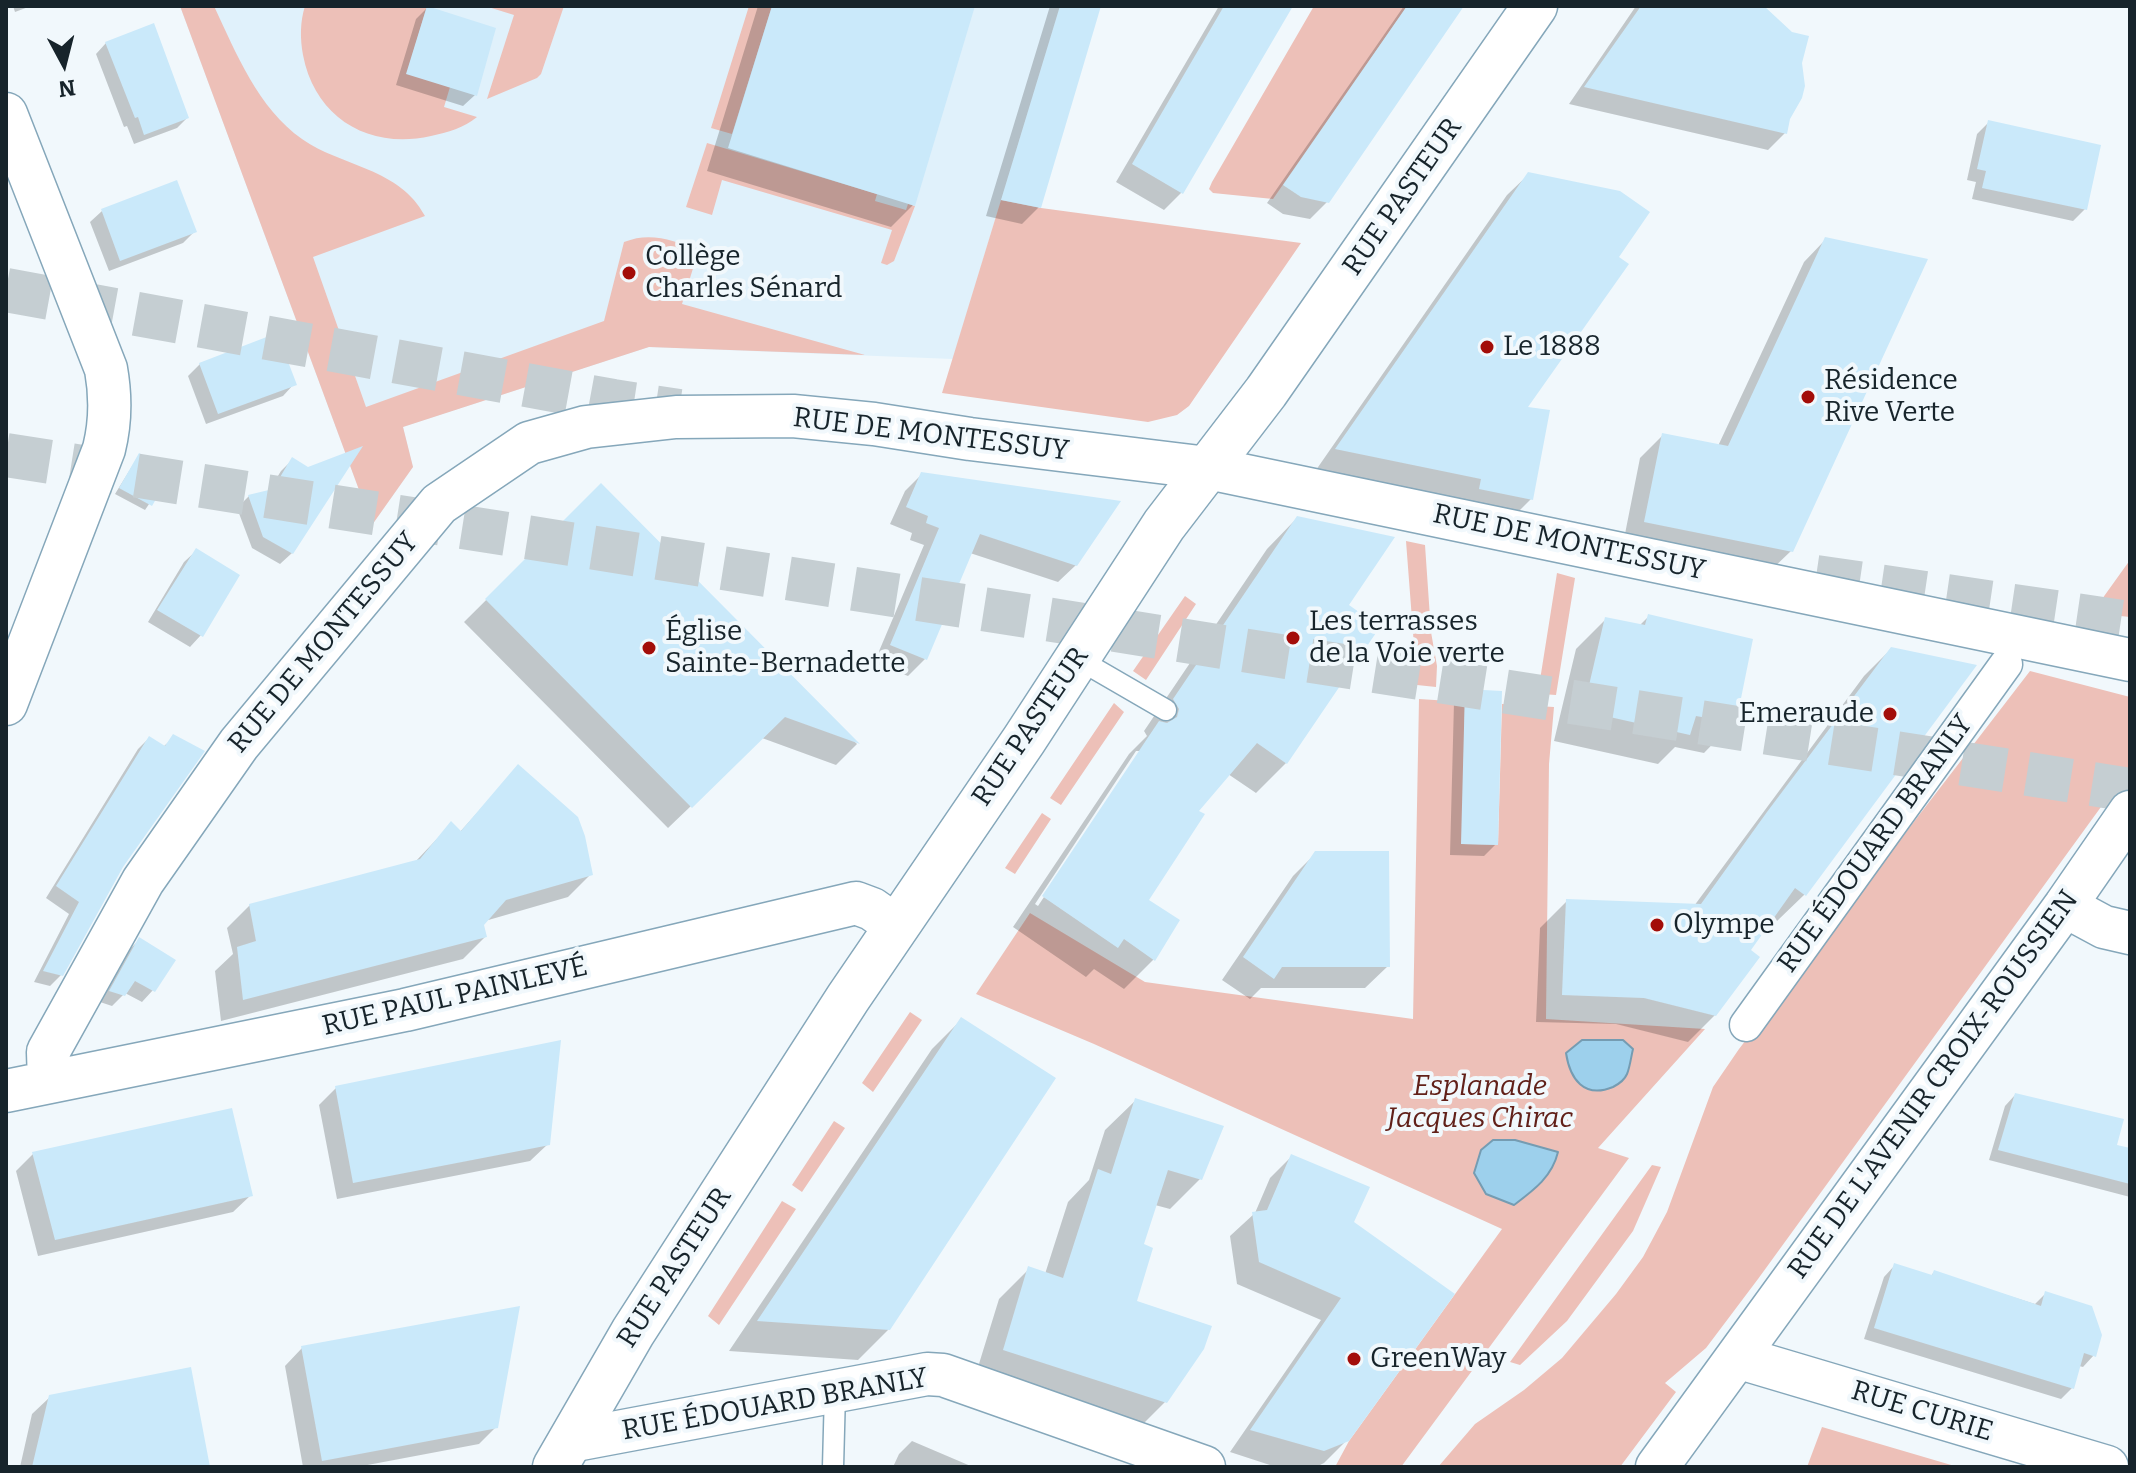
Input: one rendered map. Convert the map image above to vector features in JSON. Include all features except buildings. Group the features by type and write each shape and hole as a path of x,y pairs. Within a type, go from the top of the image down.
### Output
{"street":[{"name":"RUE PASTEUR","path":"563,1454 633,1332 896,926 1078,659 1169,518 1291,357 1535,6"},
{"path":"6,114 106,369 111,396 110,424 104,449 6,704"},
{"name":"RUE DE MONTESSUY","path":"49,1082 48,1052 143,881 239,744 439,504 529,443 586,427 676,417 793,416 1208,468 2130,660"},
{"name":"RUE ÉDOUARD BRANLY","path":"1746,1025 2006,664"},
{"name":"RUE DE L'AVENIR CROIX-ROUSSIEN","path":"1657,1467 2130,812"},
{"name":"RUE PAUL PAINLEVÉ","path":"6,1091 405,1010 856,903 872,909 896,926"},
{"path":"2065,906 2104,927 2130,933"},
{"name":"RUE CURIE","path":"1737,1357 2107,1467"},
{"name":"RUE ÉDOUARD BRANLY","path":"563,1454 927,1374 943,1375 1204,1467"}],"lane":[{"path":"1078,659 1166,710"},
{"path":"833,1467 835,1392"}],"shaded area":[{"name":"Collège Charles Sénard","path":"180,6 1060,6 953,359 649,347 403,427 413,467 372,525"}],"green space":[{"path":"180,6 214,6 250,78 286,126 318,148 386,178 414,200 425,216 313,257 366,407 604,321 624,242 643,237 662,238 699,249 682,304 865,355 649,347 403,427 413,467 372,525"},
{"path":"305,6 427,6 407,73 450,87 444,107 477,117 450,131 408,139 366,133 348,124 332,112 309,77 301,42"},
{"path":"485,6 564,6 541,74 487,99 514,15"},
{"path":"749,6 772,6 732,134 711,128"},
{"path":"1314,6 1407,6 1273,199 1213,193 1209,189 1212,182"},
{"path":"707,143 877,194 875,201 906,210 908,204 915,206 894,261 887,265 881,263 892,230 722,180 712,215 686,207"},
{"path":"1001,200 1301,243 1189,406 1177,415 1148,422 942,393"},
{"path":"1406,541 1425,545 1431,632 1437,666 1436,687 1417,685"},
{"path":"2130,560 2130,617 2092,613"},
{"path":"1557,573 1575,578 1556,695 1541,694 1540,680"},
{"path":"1185,596 1196,604 1146,680 1133,671"},
{"path":"2030,671 2130,697 2130,767 1706,1348 1665,1383 1676,1392 1620,1467 1438,1467 1475,1424 1524,1390 1562,1358 1616,1294 1643,1257 1667,1212 1713,1087"},
{"name":"Esplanade Jacques Chirac","path":"1419,699 1465,702 1462,844 1498,845 1502,704 1554,707 1549,764 1546,1019 1705,1029 1598,1148 1629,1158 1401,1467 1335,1467 1349,1441 1502,1229 1094,1044 976,994 1030,913 1145,982 1413,1019"},
{"path":"1114,703 1124,712 1061,805 1050,798"},
{"path":"1042,813 1051,819 1015,874 1005,868"},
{"path":"910,1012 922,1020 873,1092 862,1083"},
{"path":"834,1121 845,1128 802,1192 792,1185"},
{"path":"1652,1165 1661,1167 1633,1231 1567,1321 1520,1365 1510,1362"},
{"path":"782,1201 796,1209 719,1325 708,1316"},
{"path":"1822,1427 1958,1467 1807,1467"}],"water":[{"path":"1582,1040 1623,1040 1633,1049 1623,1080 1603,1090 1580,1084 1571,1071 1566,1053"},
{"path":"1493,1140 1515,1140 1558,1152 1547,1176 1514,1205 1486,1194 1474,1173 1481,1150"}],"tunnel":[{"path":"6,290 679,411"},
{"path":"6,455 2130,790"},
{"path":"1816,577 2130,623"}],"place":[{"name":"Collège Charles Sénard","path":"629,273"},
{"name":"Le 1888","path":"1487,347"},
{"name":"Résidence Rive Verte","path":"1808,397"},
{"name":"Les terrasses de la Voie verte","path":"1293,638"},
{"name":"Église Sainte-Bernadette","path":"649,648"},
{"name":"Emeraude","path":"1890,714"},
{"name":"Olympe","path":"1657,925"},
{"name":"GreenWay","path":"1354,1359"}]}
